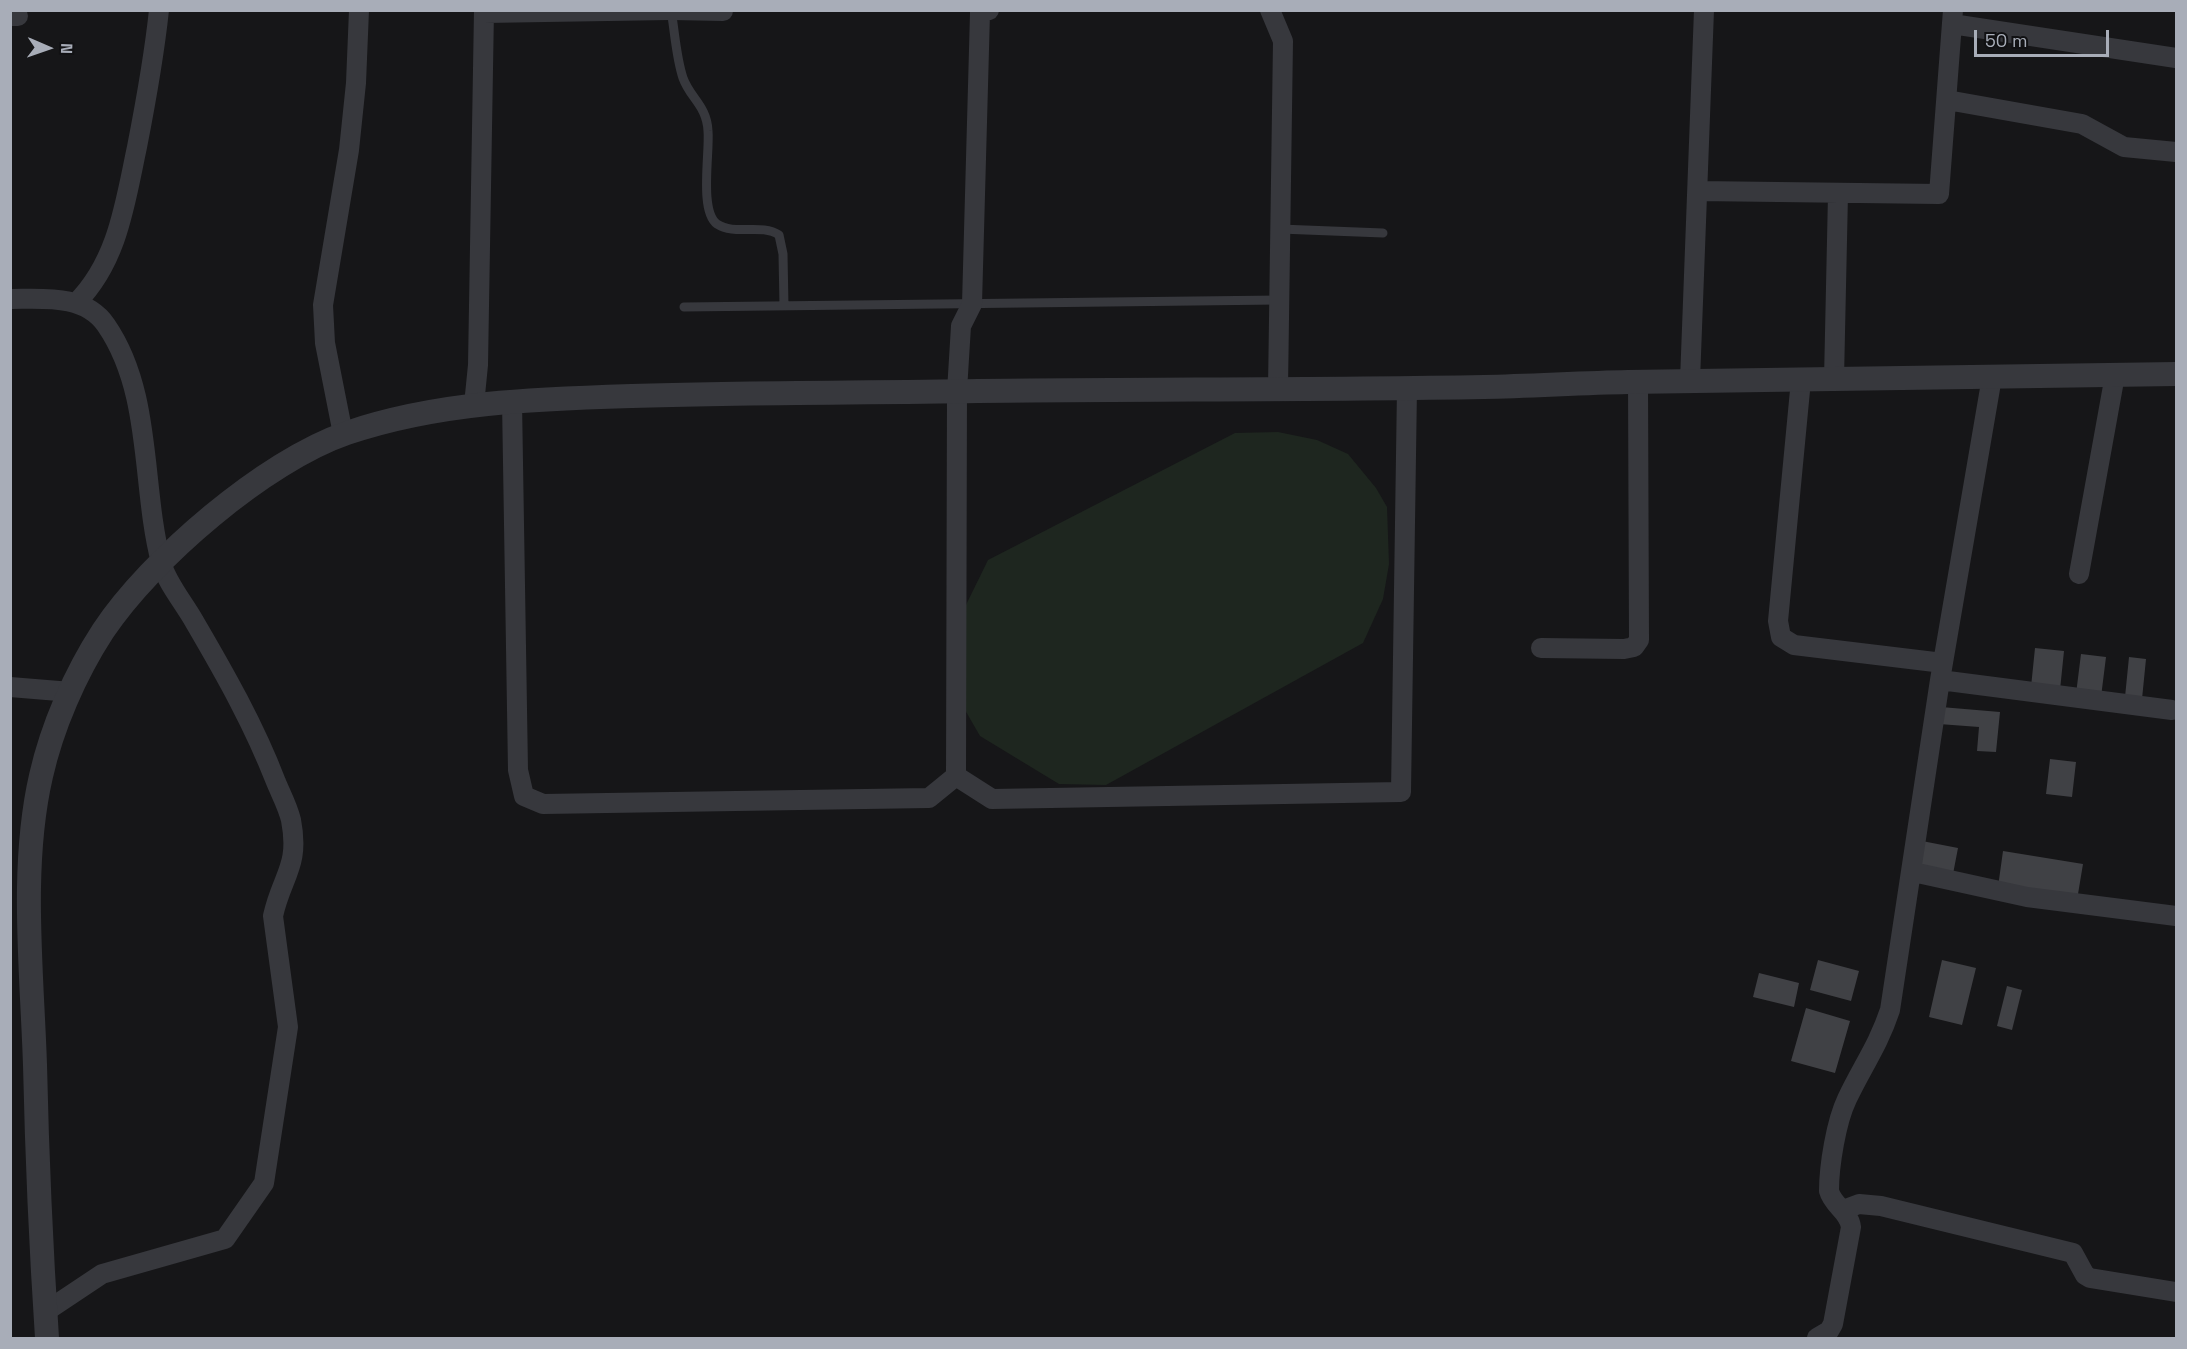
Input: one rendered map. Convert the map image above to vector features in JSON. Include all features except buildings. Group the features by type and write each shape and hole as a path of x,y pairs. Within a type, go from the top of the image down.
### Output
{"street":[{"path":"76,303 97,279 116,238 154,60 159,10"},
{"path":"343,434 325,343 323,305 349,150 356,83 359,10"},
{"path":"956,776 957,391 961,326 972,304 980,13 989,10"},
{"path":"1270,10 1283,40 1278,388"},
{"path":"1690,381 1704,10"},
{"path":"474,405 478,365 484,12 723,11"},
{"path":"1698,192 1939,194 1952,17 2176,58"},
{"path":"1947,100 2082,124 2124,147 2176,152"},
{"path":"1834,379 1838,194"},
{"path":"10,299 76,303 93,311 106,324 123,356 135,393 162,564 243,705 290,819 295,854 273,916 288,1026 264,1183 225,1239 102,1274 45,1312"},
{"path":"47,1338 36,1149 31,877 34,821 41,776 71,692 106,627 162,564 203,525 267,475 307,449 343,434 378,424 474,405 512,401 652,395 1407,388 1690,381 2176,374"},
{"path":"2079,574 2115,375"},
{"path":"1817,1338 1829,1331 1833,1324 1851,1227 1848,1217 1831,1199 1828,1191 1839,1126 1847,1099 1876,1048 1890,1010 1942,672 1992,377"},
{"path":"1801,380 1778,621 1781,637 1794,645 2172,710"},
{"path":"1541,648 1624,649 1634,647 1639,640 1638,382"},
{"path":"956,776 992,799 1401,792 1407,388"},
{"path":"512,401 518,770 524,796 543,804 929,798 956,776"},
{"path":"10,687 71,692"},
{"path":"1913,872 2027,897 2176,916"},
{"path":"1843,1210 1865,1204 1946,1221 2073,1253 2083,1272 2090,1278 2176,1292"}],"lane":[{"path":"671,10 684,81 703,107 708,128 708,213 717,224 724,227 765,230 779,235 783,254 784,306"},
{"path":"1280,229 1383,233"},
{"path":"684,307 1279,300"}],"shaded area":[{"path":"1278,432 1317,440 1348,454 1376,488 1387,507 1389,564 1383,599 1363,643 1106,785 1059,784 980,736 961,703 964,609 988,560 1235,433"}]}
